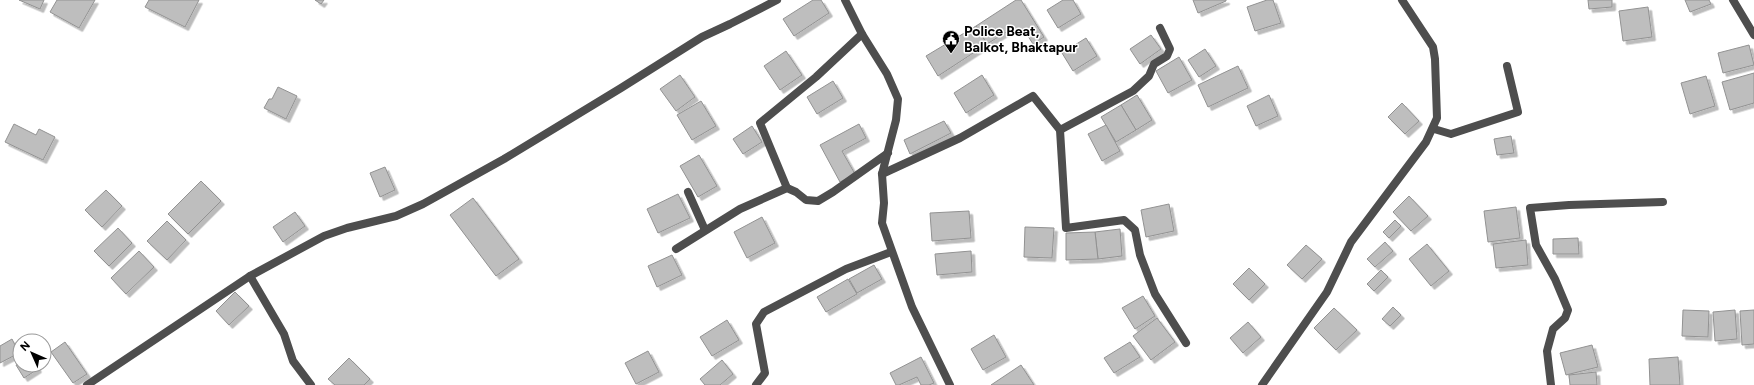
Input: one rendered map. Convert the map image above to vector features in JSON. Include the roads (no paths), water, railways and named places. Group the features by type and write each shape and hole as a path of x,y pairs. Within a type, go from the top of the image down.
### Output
{"street":[{"path":"87,385 250,276 324,236 347,228 396,216 423,204 510,155 702,36 730,24 776,0"},
{"path":"844,0 862,34 887,74 898,99 896,120 882,174 884,203 882,223 912,308 950,385"},
{"path":"1262,385 1327,292 1351,242 1426,142 1434,129 1437,118 1435,59 1433,47 1402,0"},
{"path":"1733,0 1754,35"},
{"path":"1060,130 1133,91 1148,76 1154,64 1168,56 1170,49 1160,28"},
{"path":"862,34 816,77 760,123 787,188 796,192 806,200 818,200 844,185 888,153"},
{"path":"1434,129 1451,134 1518,112 1507,66"},
{"path":"882,174 960,138 1033,96 1060,130 1066,228 1124,220 1135,230 1140,255 1155,294 1186,343"},
{"path":"676,249 740,209 787,188"},
{"path":"688,192 705,230"},
{"path":"1551,385 1547,351 1553,328 1565,318 1568,310 1555,279 1536,245 1530,208 1569,205 1663,202"},
{"path":"756,385 765,373 756,324 764,312 846,269 891,252"},
{"path":"250,276 284,334 293,361 311,385"}],"place":[{"name":"Police Beat, Balkot, Bhaktapur","path":"951,54"}]}
